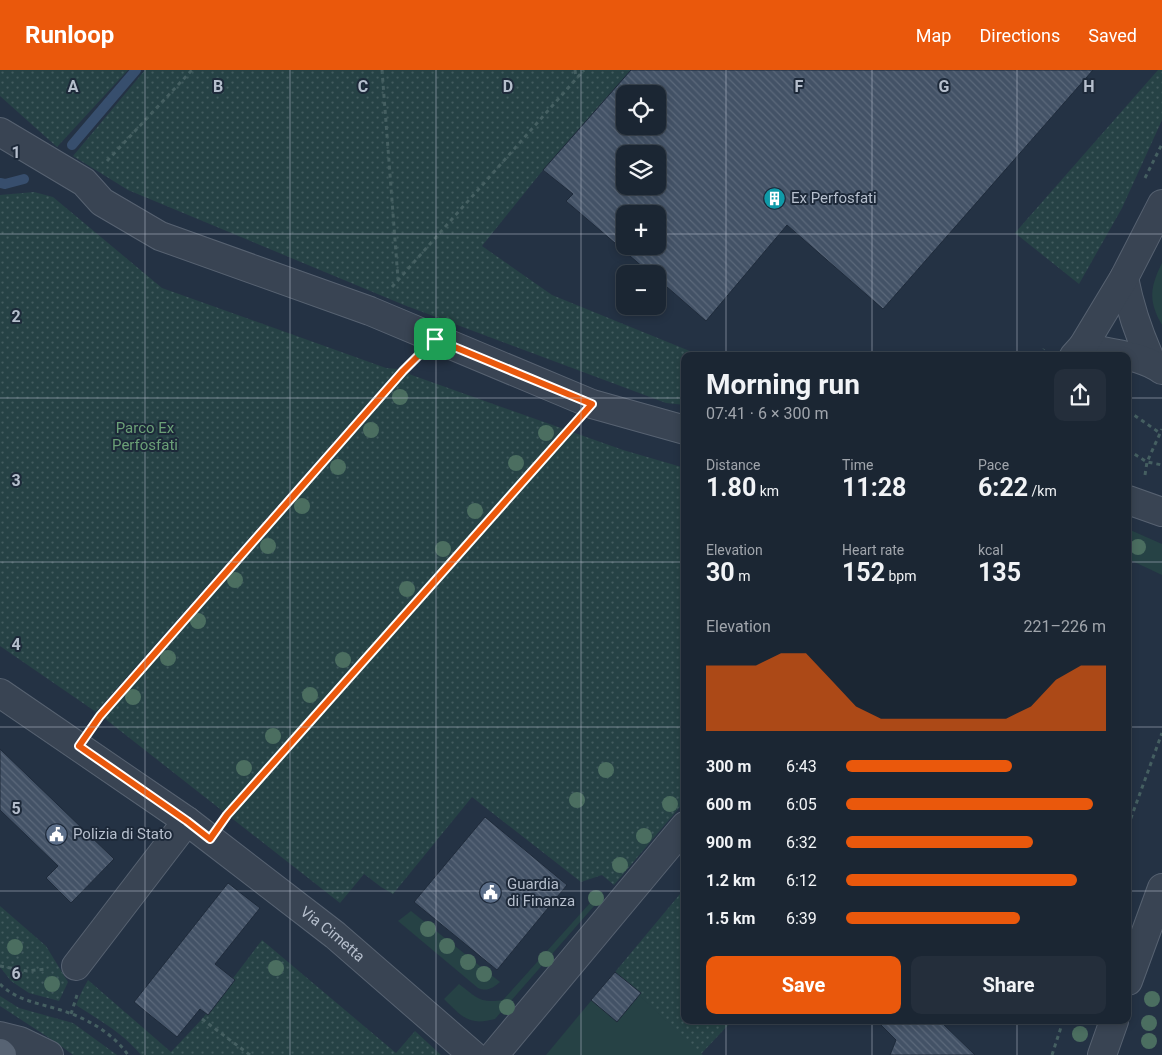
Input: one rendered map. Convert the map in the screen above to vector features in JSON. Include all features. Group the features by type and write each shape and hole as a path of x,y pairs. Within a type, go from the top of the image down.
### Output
{"street":[{"path":"0,132 84,182 102,202 160,236 370,311 592,404 681,429"},
{"path":"1079,351 1124,278 1162,204"},
{"path":"1124,278 1130,307 1139,334 1157,366"},
{"path":"1079,351 1108,352"},
{"path":"1131,357 1157,366"},
{"path":"1131,501 1162,512"},
{"name":"Via Cimetta","path":"0,693 187,821 335,935 472,1055"},
{"path":"76,966 187,821"},
{"path":"494,1055 681,831"},
{"path":"1131,973 1162,888"},
{"path":"1102,1055 1113,1024"},
{"path":"0,1036 20,1041 49,1055"}],"path":[{"path":"84,182 97,171 192,70"},
{"path":"382,70 398,280"},
{"path":"575,70 576,79"},
{"path":"370,311 584,70"},
{"path":"79,746 96,720 113,700 403,371 435,339"},
{"path":"210,839 227,815 592,404"},
{"path":"1131,413 1162,434"},
{"path":"1131,452 1147,462 1162,466"},
{"path":"1131,818 1162,732"},
{"path":"0,966 27,971 76,966"},
{"path":"0,984 8,992 21,998 71,1014 97,1026 123,1048 128,1055"},
{"path":"202,1019 250,1055"},
{"path":"1052,1055 1062,1024"}],"green space":[{"path":"0,70 128,70 57,147 0,96"},
{"path":"145,70 631,70 543,170 482,246 552,295 692,352 681,352 681,405 666,403 404,305 128,190 73,156"},
{"path":"1158,70 1162,70 1162,120 1122,208 1079,284 1015,233"},
{"name":"Parco Ex Perfosfati","path":"34,192 53,197 162,288 386,368 398,369 96,712 0,646 0,195"},
{"path":"1162,263 1162,325 1154,309 1152,294 1155,279"},
{"path":"406,373 623,450 681,467 681,806 614,885 602,875 581,882 472,797 393,894 364,874 340,903 104,718"},
{"path":"1131,530 1162,544 1162,575 1131,560"},
{"path":"681,893 681,1024 729,1024 701,1054 615,972"},
{"path":"598,894 602,897 495,1019 479,1021 466,1018 444,999 459,984 474,996 483,1000 503,1000"},
{"path":"0,906 46,946 68,982 59,1001 29,993 11,981 0,967"},
{"path":"411,911 500,982 490,989 478,988 398,921"},
{"path":"262,940 396,1053 415,1031 441,1055 141,1055 119,1033 76,1005 88,980 171,1052 202,1019"},
{"path":"615,972 703,1055 546,1055"},
{"path":"0,996 19,1008 73,1023 117,1055 73,1055 0,1006"}],"building":[{"name":"Ex Perfosfati","path":"631,70 1093,70 883,309 787,225 706,321 666,286 666,265 641,265 629,255 666,255 666,205 616,205 616,244 566,201 573,194 543,170 616,87 616,135 666,135 666,85 618,85"},
{"name":"Polizia di Stato","path":"0,749 114,859 71,903 46,878 58,866 0,810"},
{"name":"Guardia di Finanza","path":"485,817 567,885 497,970 414,902"},
{"path":"228,883 260,908 215,964 235,980 208,1015 200,1009 177,1037 134,1002"},
{"path":"615,972 641,993 617,1022 591,1000"},
{"path":"880,1024 943,1024 975,1055 890,1055 896,1040"}],"waterway":[{"path":"72,145 136,70"},
{"path":"0,183 5,184 24,179"}],"place":[{"name":"Ex Perfosfati","path":"775,198"},
{"name":"Polizia di Stato","path":"57,834"},
{"name":"Guardia di Finanza","path":"491,893"}],"route":[{"path":"435,339 592,404 227,815 210,839 79,746 96,720 403,371 435,339"}]}
